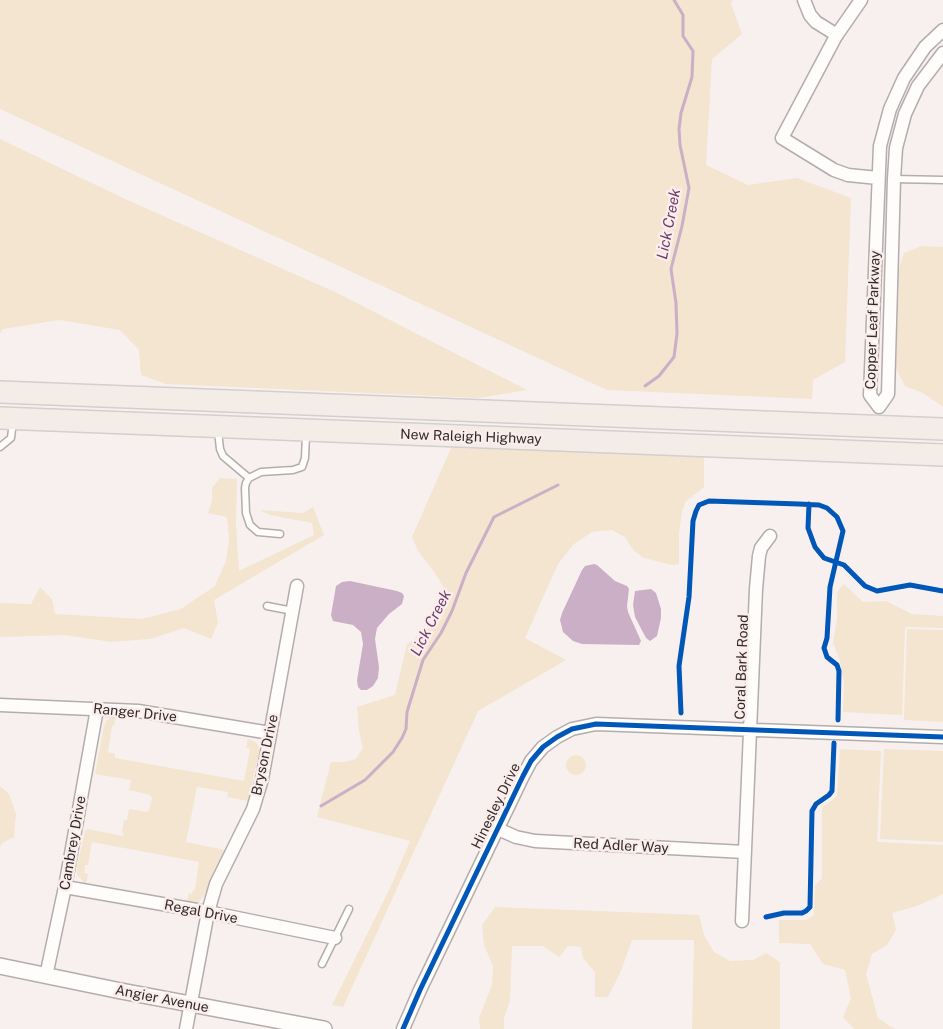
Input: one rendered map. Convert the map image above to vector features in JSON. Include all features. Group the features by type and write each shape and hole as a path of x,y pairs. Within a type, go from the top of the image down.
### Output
{"highway":[{"name":"New Raleigh Highway","path":"7,393 879,416 943,429"},
{"path":"7,393 7,418"},
{"name":"New Raleigh Highway","path":"7,418 943,455"}],"street":[{"path":"804,0 810,15 816,22 837,35"},
{"path":"861,0 837,35 782,138 834,170 848,175 878,178"},
{"name":"Copper Leaf Parkway","path":"879,416 870,395 880,146 890,108 904,78 925,47 943,30"},
{"name":"Copper Leaf Parkway","path":"879,416 888,394 896,148 905,114 918,86 943,53"},
{"name":"Coral Bark Road","path":"742,921 759,556 761,548 770,536"},
{"name":"Bryson Drive","path":"186,1029 208,912 216,884 253,809 262,779 297,586"},
{"name":"Ranger Drive","path":"0,705 138,711 270,733"},
{"name":"Cambrey Drive","path":"46,976 66,887 97,709"},
{"name":"Hinesley Drive","path":"403,1029 531,761 543,747 557,736 572,729 596,724 943,738"},
{"name":"Red Adler Way","path":"498,829 516,837 535,841 746,852"},
{"name":"Regal Drive","path":"66,887 208,912 335,938"},
{"name":"Angier Avenue","path":"0,966 324,1029"}],"lane":[{"path":"894,179 943,180"},
{"path":"0,447 11,438 7,418"},
{"path":"218,427 221,453 226,460 249,478"},
{"path":"280,534 258,532 250,525 246,513 245,488 249,478 262,472 293,470 302,467 305,458 306,430"},
{"path":"267,606 292,610"},
{"path":"322,964 349,909"}],"shaded area":[{"path":"0,0 733,0 731,4 742,34 712,59 706,165 748,185 797,178 851,198 845,362 813,380 812,399 607,390 0,109"},
{"path":"0,139 125,199 335,292 527,390 479,398 166,384 141,375 139,350 120,330 59,320 3,329 0,333"},
{"path":"922,246 943,247 943,407 923,393 905,386 896,368 899,269 904,253"},
{"path":"451,448 704,455 704,487 686,501 682,511 679,533 679,564 672,565 644,558 634,551 625,537 612,530 592,532 574,544 558,564 525,638 566,660 478,711 343,1007 332,1005 391,886 410,841 317,817 331,762 344,762 356,759 363,748 357,707 395,695 407,644 442,617 447,604 443,586 418,551 412,537"},
{"path":"220,478 237,479 236,526 239,571 314,535 312,523 270,515 259,510 303,513 313,507 324,535 214,600 218,623 211,639 184,628 150,639 111,642 65,635 0,637 0,603 31,604 40,587 52,599 55,614 142,619 181,609 215,586 226,561 229,539 227,517 208,513 212,501 212,488"},
{"path":"594,564 615,581 627,586 629,589 628,612 641,641 639,645 582,644 573,641 563,632 560,620 562,613 582,570 585,566"},
{"path":"350,581 397,591 404,596 402,604 389,614 377,628 375,639 379,667 378,678 373,686 367,690 361,690 358,687 357,680 363,644 361,632 353,625 333,621 331,615 336,586 342,582"},
{"path":"844,584 863,602 886,601 912,614 943,616 943,628 905,627 902,715 843,712 844,683 840,661 833,643 837,619 837,592"},
{"path":"651,589 656,593 661,609 661,618 657,636 650,641 646,638 635,617 633,605 635,591"},
{"path":"907,629 943,630 943,722 904,720"},
{"path":"110,718 116,718 114,726 112,726 108,752 115,754 115,758 244,781 250,749 246,748 248,739 256,742 259,746 248,801 227,797 228,792 197,787 186,842 225,850 204,896 198,902 187,901 189,893 192,894 193,890 195,890 199,862 92,842 88,865 85,865 84,873 88,874 86,884 82,884 83,881 77,875 85,831 88,829 123,836 124,820 127,820 129,809 147,812 152,798 150,795 129,790 131,780 95,774 104,726"},
{"path":"840,749 881,751 877,842 943,845 943,894 917,906 892,913 896,930 887,945 872,954 866,974 878,1018 895,1029 854,1029 843,1017 851,998 845,970 823,964 810,944 779,943 779,920 806,920 814,915 815,886 822,878 822,808 837,796"},
{"path":"884,749 943,751 943,842 880,839"},
{"path":"576,755 583,758 586,765 583,772 576,775 569,772 566,765 569,758"},
{"path":"0,786 9,794 16,814 14,837 2,843 0,847"},
{"path":"495,907 699,915 704,935 714,952 730,961 753,960 766,953 780,962 780,1029 692,1029 694,940 632,940 621,971 608,997 595,997 595,972 583,958 581,947 568,946 559,957 543,946 512,946 510,1001 504,1018 504,1029 480,1029 479,1018 492,985 493,966 484,945 482,925"}],"waterway":[{"name":"Lick Creek","path":"645,386 659,376 674,357 677,334 676,303 671,269 689,188 680,145 679,129 681,113 692,77 693,51 683,36 683,15 674,0"},
{"name":"Lick Creek","path":"321,806 365,780 393,752 402,738 406,729 407,712 423,660 441,633 452,611 466,573 494,517 558,485"}],"cycle path":[{"path":"681,713 679,666 689,597 693,521 699,505 709,501 799,504 819,505 827,508 837,517 843,531 830,587 827,638 824,648 827,657 837,665 839,671 838,720"},
{"path":"809,504 808,528 815,547 824,558 844,565 865,586 877,591 910,585 943,591"},
{"path":"403,1029 523,776 531,761 543,747 557,737 572,729 596,724 943,737"},
{"path":"766,917 784,913 802,913 810,907 812,811 816,804 832,791 834,743"}]}
